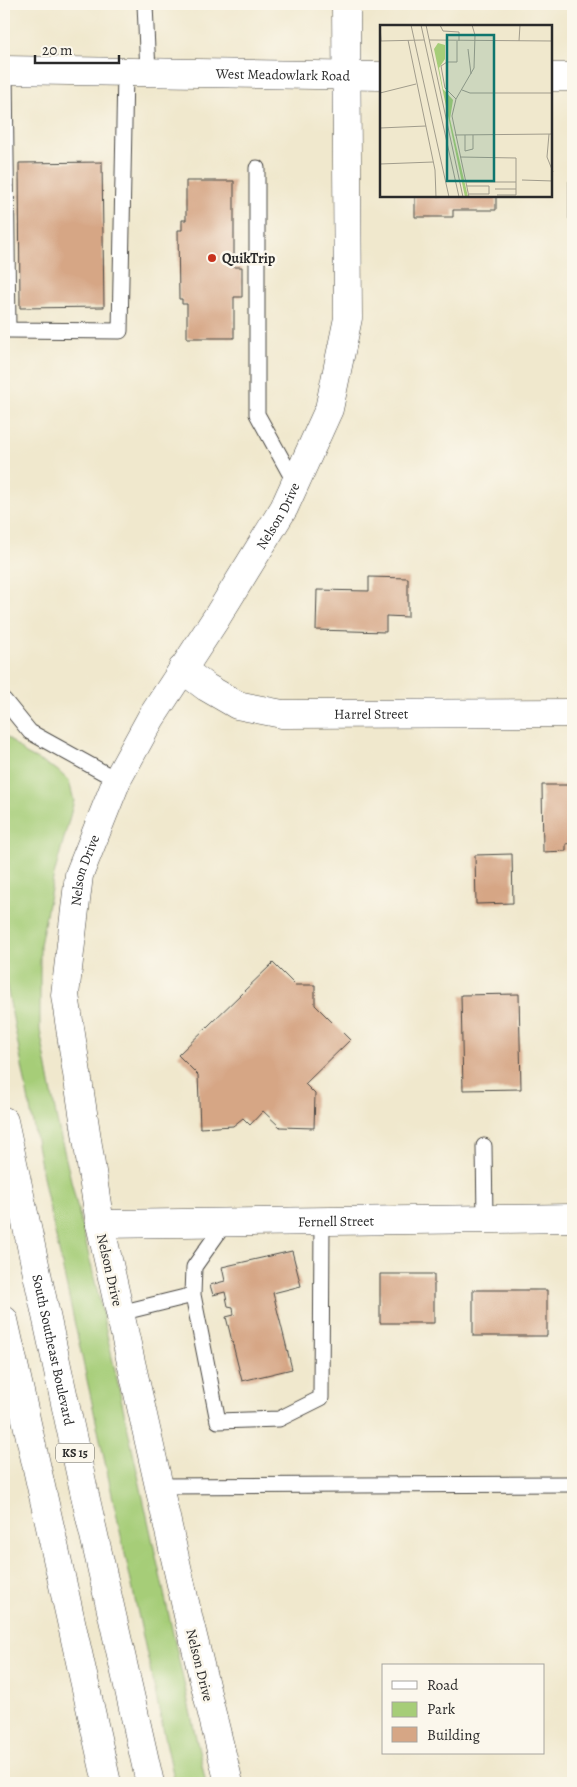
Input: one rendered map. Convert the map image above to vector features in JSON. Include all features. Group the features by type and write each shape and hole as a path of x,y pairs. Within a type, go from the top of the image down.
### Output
{"street":[{"name":"Nelson Drive","path":"229,1783 100,1224 65,995 79,875 117,780 151,718 217,617 284,508 329,409 348,318 346,4"},
{"name":"West Meadowlark Road","path":"5,70 380,76"},
{"path":"552,77 573,77"},
{"name":"Harrel Street","path":"182,669 206,687 237,705 282,714 573,713"},
{"name":"South Southeast Boulevard","path":"4,1121 84,1492 150,1783"},
{"name":"Fernell Street","path":"100,1224 573,1218"},
{"name":"KS 15","path":"4,1320 106,1783"}],"lane":[{"path":"5,70 6,330 120,331 137,72 145,4"},
{"path":"258,168 257,414 295,483"},
{"path":"4,700 30,732 117,780"},
{"path":"484,1146 484,1219"},
{"path":"225,1223 194,1267 193,1295 218,1420 279,1419 321,1398 322,1221"},
{"path":"120,1313 193,1295"},
{"path":"159,1486 573,1484"}],"green space":[{"path":"4,734 26,754 57,770 69,781 74,801 53,879 40,945 40,1030 57,1121 100,1303 206,1783 175,1783 46,1192 4,971"}],"building":[{"path":"102,162 104,307 20,308 19,163"},
{"path":"186,181 234,181 234,267 242,267 242,297 234,297 234,338 187,338 187,304 182,304 182,299 179,299 178,230 182,230 182,220 186,220"},
{"path":"569,181 573,181 573,219 569,219"},
{"path":"415,198 496,198 496,210 453,210 453,217 415,217"},
{"path":"369,577 408,578 408,617 386,616 386,632 316,630 317,590 369,591"},
{"path":"542,785 573,785 573,843 566,844 566,851 543,852"},
{"path":"512,854 513,903 476,904 475,855"},
{"path":"273,963 295,985 315,985 315,1005 350,1040 305,1084 315,1094 314,1128 280,1127 263,1111 250,1125 243,1118 233,1126 200,1128 198,1075 178,1055"},
{"path":"519,994 521,1089 463,1090 461,995"},
{"path":"292,1251 301,1286 273,1293 292,1369 242,1381 226,1317 234,1315 233,1307 228,1306 225,1292 213,1295 210,1285 225,1281 222,1267"},
{"path":"380,1274 434,1274 434,1323 380,1323"},
{"path":"473,1290 547,1290 547,1336 473,1336"}],"place":[{"name":"QuikTrip","path":"212,258"}]}
